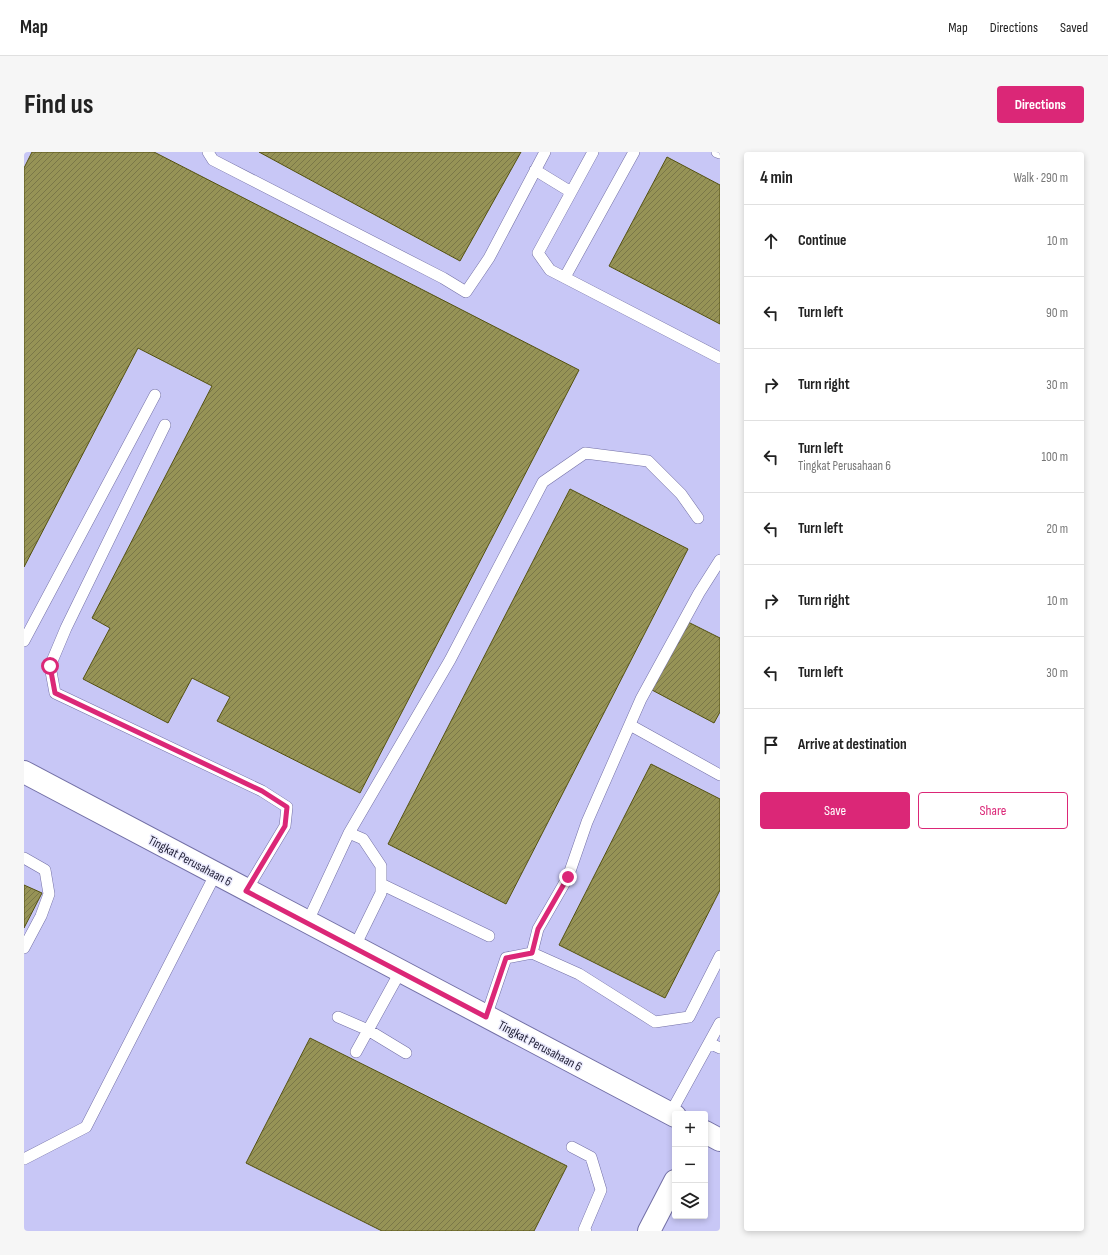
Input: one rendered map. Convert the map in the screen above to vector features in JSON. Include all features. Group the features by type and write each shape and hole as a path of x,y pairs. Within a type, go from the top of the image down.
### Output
{"street":[{"name":"Tingkat Perusahaan 6","path":"24,772 215,875 672,1114"},
{"path":"708,1134 720,1140"},
{"path":"649,1231 674,1183"}],"lane":[{"path":"208,152 214,160 443,278 466,292 489,258 545,152"},
{"path":"593,152 538,253 550,270 720,358"},
{"path":"565,277 634,152"},
{"path":"535,170 572,192"},
{"path":"24,641 155,394"},
{"path":"165,425 66,628 50,666 55,693 262,791 287,807 285,826 246,891"},
{"path":"307,923 349,833 450,660 543,482 585,453 648,461 681,494 698,518"},
{"path":"532,953 538,929 568,877 587,822 641,699 681,626 720,560"},
{"path":"630,725 720,775"},
{"path":"349,833 362,839 381,866 381,893 354,948"},
{"path":"24,858 45,870 49,894 41,916 24,948"},
{"path":"24,1159 86,1127 215,875"},
{"path":"381,884 489,936"},
{"path":"486,1017 506,958 532,953 579,974 655,1022 689,1017 720,956"},
{"path":"356,1052 400,972"},
{"path":"338,1017 368,1030 406,1053"},
{"path":"675,1111 720,1023"},
{"path":"709,1043 720,1048"},
{"path":"572,1147 591,1157 601,1190 584,1231"}],"building":[{"path":"32,152 154,152 579,370 360,793 217,721 230,697 192,678 168,723 83,679 110,628 92,618 212,386 138,348 24,567 24,168"},
{"path":"259,152 521,152 460,261"},
{"path":"667,157 720,185 720,324 609,266"},
{"path":"570,489 688,549 506,904 388,844"},
{"path":"688,622 720,638 720,712 714,723 652,690"},
{"path":"651,764 720,799 720,890 665,998 559,945"},
{"path":"24,885 42,893 24,928"},
{"path":"310,1038 567,1166 534,1231 382,1231 246,1163"}],"route":[{"path":"50,666 55,693 262,791 287,807 285,826 246,891 486,1017 506,958 532,953 538,929 568,877"}]}
